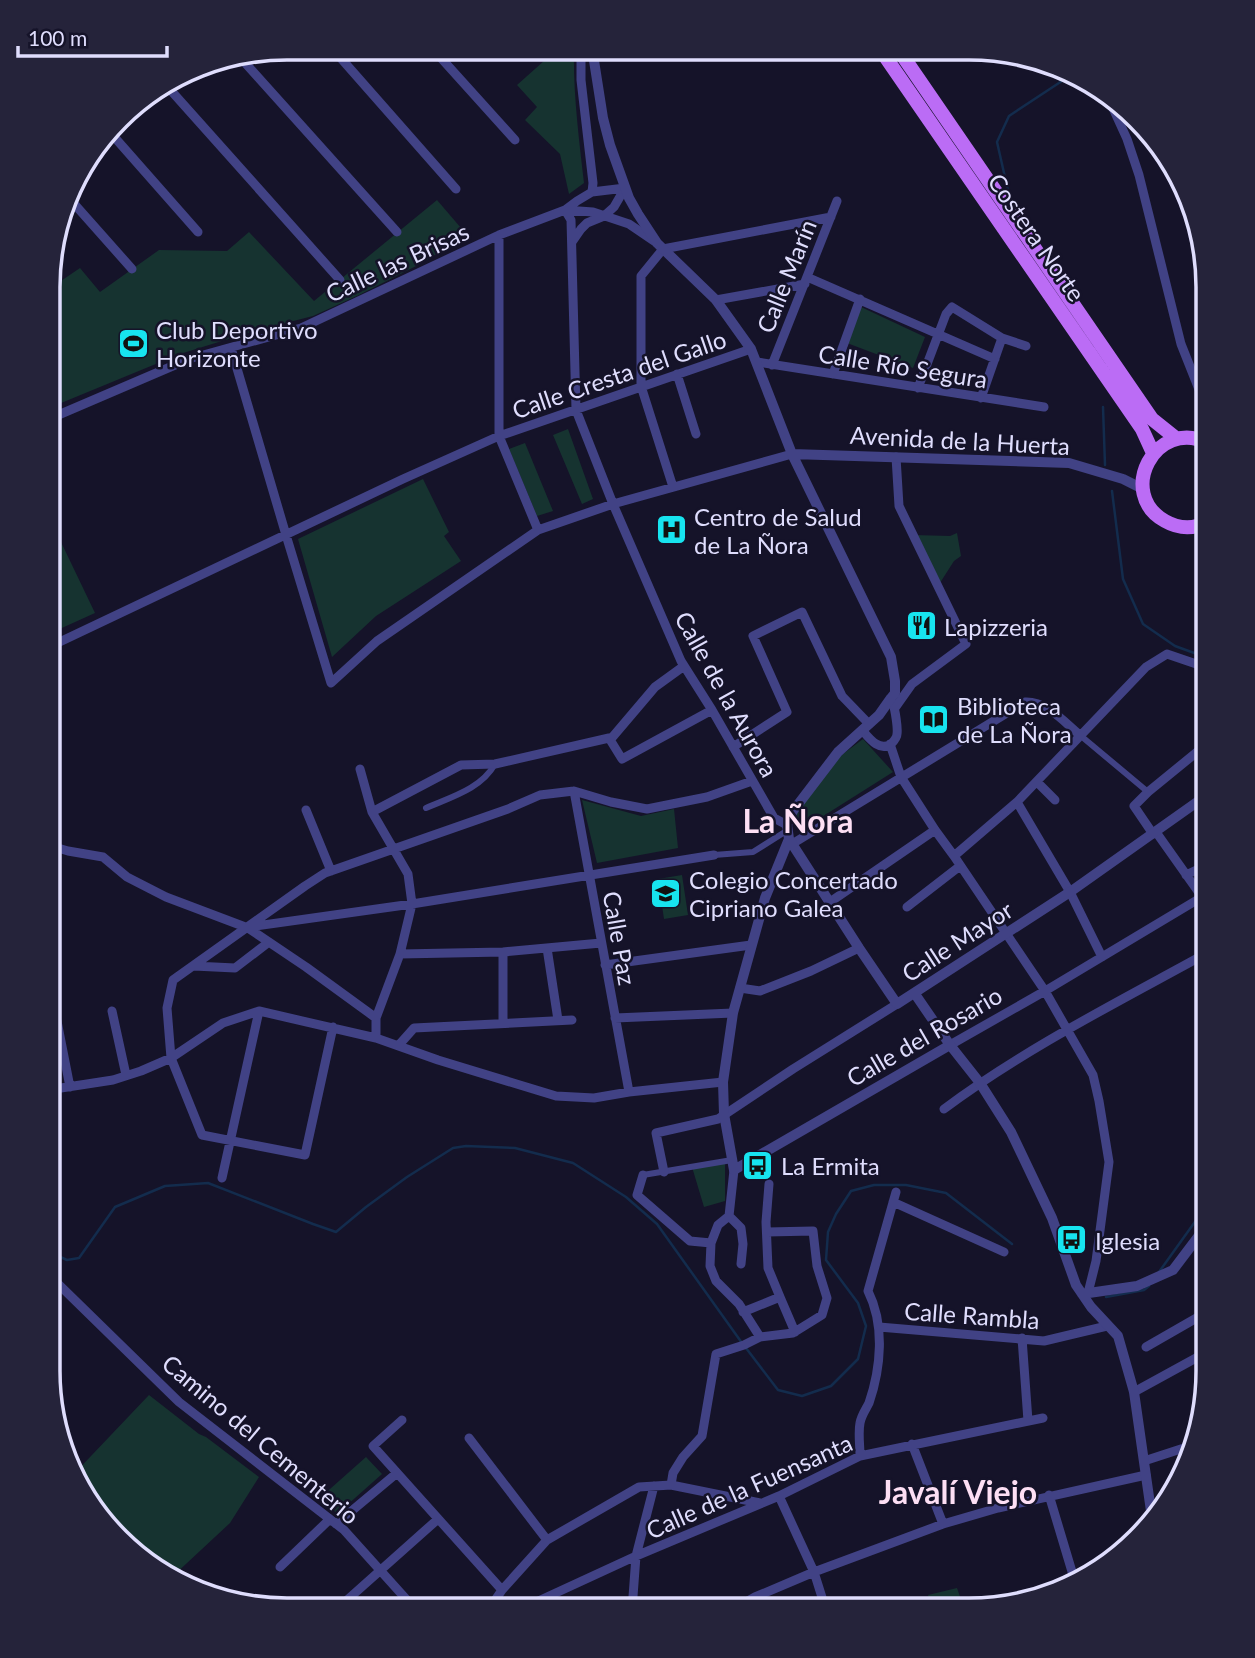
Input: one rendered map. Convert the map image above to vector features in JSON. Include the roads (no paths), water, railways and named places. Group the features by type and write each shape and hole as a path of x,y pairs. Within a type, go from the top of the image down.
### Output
{"main road":[{"name":"Costera Norte","path":"888,60 1142,429 1153,453"},
{"name":"Costera Norte","path":"906,60 1152,419 1177,439"},
{"path":"1196,439 1177,439 1164,444 1149,460 1143,482 1149,506 1161,519 1169,524 1196,527"}],"street":[{"path":"342,60 456,189"},
{"path":"443,60 515,140"},
{"path":"581,60 592,192"},
{"path":"594,60 603,118 625,188 638,214 660,246"},
{"path":"246,63 397,232"},
{"path":"171,91 340,280"},
{"path":"1115,114 1135,163 1181,344 1196,383"},
{"path":"115,139 198,232"},
{"path":"565,211 592,192 625,188"},
{"path":"572,242 587,223 604,216 614,207 625,188"},
{"name":"Calle Marín","path":"772,365 837,201"},
{"path":"75,205 132,270"},
{"path":"565,211 593,212 629,224 660,246 716,300 751,349 792,454 891,657 897,729 896,738 883,746 876,744 842,695 802,612 753,636 787,712 733,747"},
{"name":"Calle las Brisas","path":"60,414 189,359 301,328 499,235 565,211"},
{"name":"Calle de la Aurora","path":"565,211 571,220 576,410 613,504 684,666 774,818 789,834"},
{"path":"673,487 641,386 641,276 660,246 831,217"},
{"path":"499,235 499,436 538,530"},
{"path":"716,300 806,280 860,299 995,359"},
{"path":"833,374 860,299"},
{"path":"918,388 946,314 952,307 1002,338 1026,346"},
{"path":"981,398 1002,338"},
{"path":"231,348 331,683 377,640 538,530 613,504 792,454"},
{"name":"Calle Cresta del Gallo","path":"60,643 499,436 751,349"},
{"name":"Calle Río Segura","path":"757,362 1044,407"},
{"path":"677,374 696,434"},
{"name":"Avenida de la Huerta","path":"792,454 1069,463 1143,482"},
{"path":"760,1337 739,1304 716,1281 710,1266 711,1243 718,1225 729,1216 733,1165 724,1114 723,1082 733,1013 751,945 789,834 793,811 838,752 912,684 966,644 899,506 896,457"},
{"path":"954,856 1017,802 1146,667 1167,654 1196,664"},
{"path":"372,812 461,765 495,764 610,739 655,687 684,666"},
{"path":"895,681 912,684"},
{"path":"248,928 715,855 753,852 901,777 1024,702 1042,705 1148,792"},
{"path":"610,739 622,758 712,710"},
{"path":"879,715 890,719 895,725"},
{"path":"890,744 901,777 1045,991 1093,1075 1110,1162 1096,1261 1085,1293"},
{"path":"1195,888 1134,806 1196,753"},
{"path":"426,808 478,783 491,772 495,764"},
{"path":"360,769 372,812 408,874 412,904 400,954 376,1018 376,1038"},
{"path":"333,1027 305,1156 202,1135 170,1058 167,1008 173,980 305,886 331,872 540,795 573,792 647,810 707,797 752,781"},
{"path":"1037,782 1055,800"},
{"name":"Calle Paz","path":"573,792 629,1092"},
{"path":"1017,802 1070,892 1102,957"},
{"name":"Calle Mayor","path":"664,1172 656,1133 718,1119 1007,934 1196,804"},
{"path":"306,810 331,872"},
{"path":"830,902 935,830"},
{"path":"789,834 897,1004"},
{"path":"60,849 103,857 127,877 166,897 248,928 376,1018"},
{"path":"907,907 961,866"},
{"path":"1186,875 1195,871"},
{"name":"Calle del Rosario","path":"733,1165 1045,991 1195,901"},
{"path":"194,966 235,968 269,942"},
{"path":"400,954 503,952 601,943"},
{"path":"605,965 751,945"},
{"path":"547,948 558,1020"},
{"path":"740,988 760,991 859,948"},
{"path":"503,952 503,1022"},
{"path":"944,1109 979,1083 1067,1030 1195,960"},
{"path":"915,994 1011,1132 1052,1218 1076,1285 1085,1293 1107,1326 1118,1336 1135,1392 1150,1506"},
{"path":"112,1011 126,1075"},
{"path":"222,1178 259,1011"},
{"path":"60,1088 113,1080 170,1058 223,1023 259,1011 376,1038 556,1096 594,1098 723,1082"},
{"path":"615,1018 733,1013"},
{"path":"398,1046 414,1028 572,1020"},
{"path":"60,1036 70,1087"},
{"path":"711,1243 690,1241 637,1195 643,1175 733,1165"},
{"path":"769,1184 768,1268 795,1332"},
{"path":"879,1327 868,1291 896,1192"},
{"path":"893,1202 1004,1252"},
{"path":"729,1216 741,1228 741,1264"},
{"path":"671,1485 673,1473 683,1457 702,1436 716,1354 760,1337 795,1332 822,1315 827,1298 817,1266 813,1231 767,1232"},
{"path":"1085,1293 1137,1286 1173,1270 1195,1241"},
{"name":"Camino del Cementerio","path":"60,1286 179,1402 344,1530 405,1598"},
{"path":"744,1312 780,1297"},
{"path":"1146,1347 1195,1319"},
{"name":"Calle Rambla","path":"860,1456 860,1423 869,1401 878,1363 879,1327 1044,1341 1107,1326"},
{"path":"1022,1338 1028,1420"},
{"path":"1135,1392 1195,1359"},
{"name":"Calle de la Fuensanta","path":"545,1598 636,1556 779,1496 860,1456 1043,1418"},
{"path":"402,1420 373,1446 502,1590"},
{"path":"470,1438 547,1541"},
{"path":"912,1444 943,1524"},
{"path":"1144,1461 1181,1449"},
{"path":"280,1567 397,1473"},
{"path":"753,1598 814,1572 943,1524 998,1507 1146,1475"},
{"path":"497,1598 547,1541 639,1487 671,1485 762,1503"},
{"path":"633,1598 636,1556 654,1486"},
{"path":"1049,1495 1072,1573"},
{"path":"779,1496 814,1572 822,1598"},
{"path":"350,1598 438,1519"}],"waterway":[{"path":"1009,195 997,142 1009,116 1063,81"},
{"path":"1103,407 1105,465"},
{"path":"1112,491 1123,579 1143,624 1175,646 1196,654"},
{"path":"60,1257 67,1260 79,1258 115,1207 165,1186 208,1183 336,1232 407,1177 453,1148 515,1148 573,1163 626,1197 657,1224 742,1343"},
{"path":"746,1348 778,1390 802,1396 831,1386 858,1359 866,1326 858,1303 826,1260 828,1232 851,1191 874,1185 906,1185 946,1193 1012,1244"},
{"path":"1159,1272 1195,1222"},
{"path":"1106,1297 1144,1290 1149,1286"}],"place":[{"name":"Club Deportivo Horizonte","path":"133,343"},
{"name":"Centro de Salud de La Ñora","path":"671,530"},
{"name":"Lapizzeria","path":"921,626"},
{"name":"Biblioteca de La Ñora","path":"934,719"},
{"name":"Colegio Concertado Cipriano Galea","path":"666,893"},
{"name":"La Ermita","path":"758,1165"},
{"name":"Iglesia","path":"1072,1240"}],"district":[{"name":"La Ñora","path":"798,820"},
{"name":"Javalí Viejo","path":"958,1491"}]}
